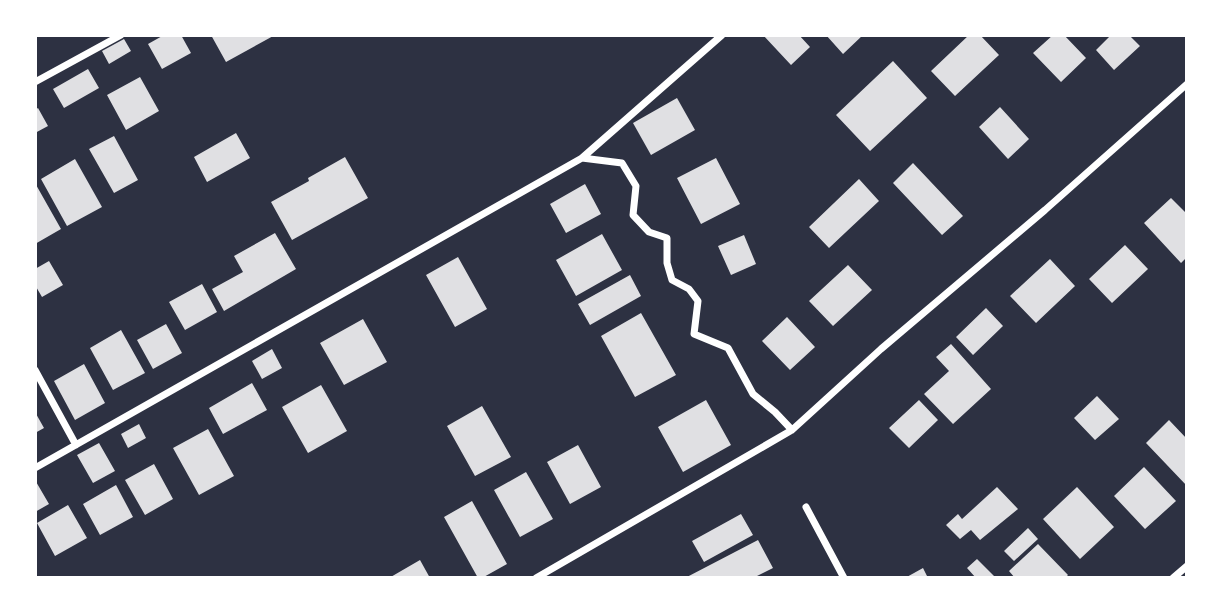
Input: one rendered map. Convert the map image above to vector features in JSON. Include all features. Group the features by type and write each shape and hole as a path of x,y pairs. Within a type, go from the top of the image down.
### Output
{"street":[{"path":"35,82 121,35"},
{"path":"35,468 582,158 722,35"},
{"path":"536,578 792,430 881,349 1187,85"},
{"path":"582,158 622,163 636,186 633,215 649,232 667,238 667,263 672,280 689,289 698,301 694,334 728,348 753,394 792,430"},
{"path":"35,370 76,445"},
{"path":"806,508 844,578"},
{"path":"1173,578 1187,566"}],"building":[{"path":"164,35 181,35 191,53 162,69 148,44"},
{"path":"211,35 275,35 226,62"},
{"path":"763,35 799,35 810,47 791,65"},
{"path":"826,35 863,35 843,54"},
{"path":"969,35 980,35 999,55 955,96 931,71"},
{"path":"1053,35 1064,35 1086,58 1061,82 1033,53"},
{"path":"1111,35 1129,35 1140,46 1114,70 1096,50"},
{"path":"124,39 131,51 109,64 102,51"},
{"path":"893,61 927,98 870,151 836,115"},
{"path":"88,69 99,88 64,108 53,89"},
{"path":"140,77 159,111 126,130 107,95"},
{"path":"677,98 695,130 651,155 633,123"},
{"path":"1000,107 1029,139 1008,159 979,127"},
{"path":"38,108 48,126 35,133 35,110"},
{"path":"236,133 250,158 207,182 194,157"},
{"path":"114,136 138,180 114,193 89,149"},
{"path":"345,157 368,198 292,240 271,202"},
{"path":"716,158 740,204 701,224 677,178"},
{"path":"75,159 102,207 67,226 41,179"},
{"path":"913,163 963,216 942,235 893,183"},
{"path":"859,179 879,201 829,248 809,227"},
{"path":"35,183 61,229 35,244"},
{"path":"585,184 601,214 566,233 550,204"},
{"path":"1171,198 1187,214 1187,257 1181,263 1144,223"},
{"path":"275,233 296,269 224,311 212,289 243,272 234,256"},
{"path":"602,234 622,270 576,296 556,260"},
{"path":"744,235 756,264 731,275 718,246"},
{"path":"1125,245 1148,269 1112,303 1089,279"},
{"path":"458,257 487,309 455,327 426,275"},
{"path":"1050,259 1075,286 1036,323 1010,296"},
{"path":"49,261 63,285 42,297 35,285 35,269"},
{"path":"848,265 872,290 833,326 809,301"},
{"path":"630,275 641,296 590,325 578,304"},
{"path":"202,284 217,312 185,330 169,302"},
{"path":"986,308 1003,326 973,355 956,337"},
{"path":"641,313 676,375 635,397 601,336"},
{"path":"787,317 815,347 790,370 762,341"},
{"path":"363,319 387,362 344,385 320,343"},
{"path":"166,324 182,353 153,369 137,340"},
{"path":"121,330 145,373 113,390 90,348"},
{"path":"951,344 991,389 953,424 924,394 949,371 936,357"},
{"path":"272,349 282,368 262,379 252,361"},
{"path":"84,364 105,403 75,420 54,381"},
{"path":"252,383 267,410 223,434 209,408"},
{"path":"321,385 347,431 308,453 282,407"},
{"path":"1097,396 1119,419 1095,440 1074,418"},
{"path":"706,400 731,445 683,472 658,427"},
{"path":"919,400 938,420 909,448 889,428"},
{"path":"482,406 511,457 475,476 447,426"},
{"path":"35,412 44,428 35,433"},
{"path":"1169,420 1187,439 1187,486 1146,443"},
{"path":"139,424 146,438 128,448 121,434"},
{"path":"208,429 234,476 199,495 173,448"},
{"path":"99,443 115,471 93,483 77,455"},
{"path":"578,445 601,487 570,504 547,462"},
{"path":"154,464 173,499 145,515 125,480"},
{"path":"1144,467 1176,501 1145,529 1114,496"},
{"path":"526,472 553,519 520,537 494,490"},
{"path":"35,480 49,504 35,512"},
{"path":"116,485 133,517 100,535 83,504"},
{"path":"997,487 1018,509 980,540 971,530 960,539 946,525 958,514 962,519"},
{"path":"1077,487 1114,527 1080,559 1043,519"},
{"path":"472,501 507,564 482,578 478,578 444,517"},
{"path":"68,505 87,538 55,556 37,523"},
{"path":"741,514 753,535 704,562 692,541"},
{"path":"1028,528 1038,539 1014,561 1004,551"},
{"path":"758,540 773,568 753,578 685,578"},
{"path":"1038,544 1068,575 1065,578 1015,578 1009,571"},
{"path":"977,559 996,578 976,578 967,568"},
{"path":"420,560 430,578 389,578"},
{"path":"923,568 928,578 905,578"}]}
